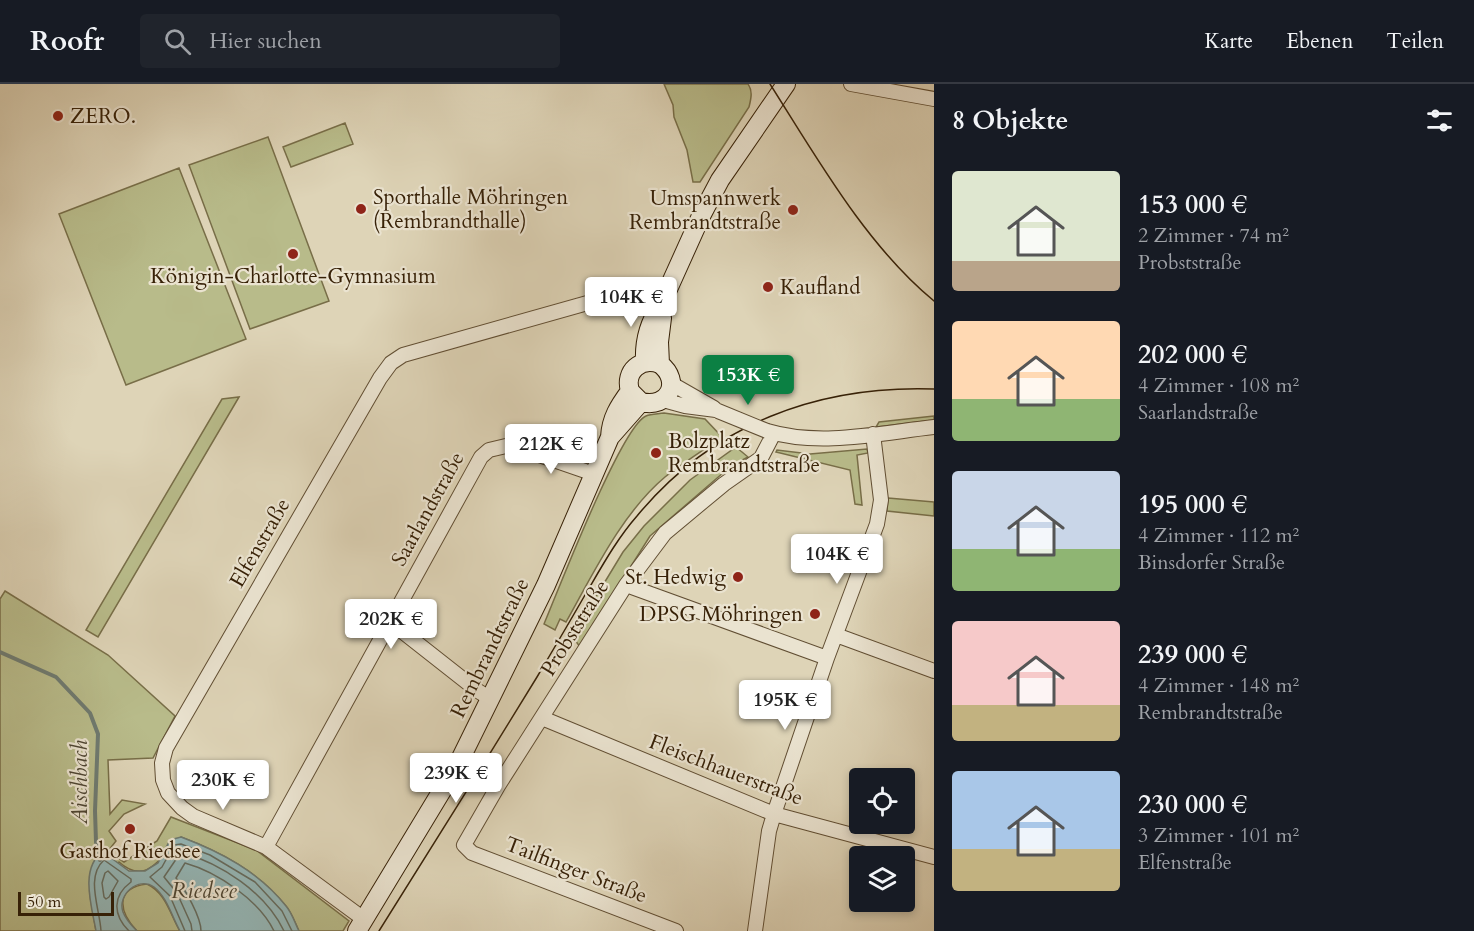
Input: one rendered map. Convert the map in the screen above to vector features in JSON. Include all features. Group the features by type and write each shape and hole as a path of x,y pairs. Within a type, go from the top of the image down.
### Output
{"street":[{"name":"Rembrandtstraße","path":"361,925 450,779 546,585 610,437 619,429 635,397 629,376 634,368 652,363 646,340 652,319 701,216 720,180 786,84"},
{"path":"850,84 934,99"},
{"name":"Elfenstraße","path":"361,925 266,847 193,816 182,808 168,793 164,780 162,763 166,748 380,378 391,363 403,355 630,291 650,292 662,302"},
{"path":"635,397 656,404 668,395 672,384 667,369 652,363"},
{"path":"672,384 717,410 770,432 826,438 934,427"},
{"path":"663,400 685,406 717,410"},
{"name":"Probststraße","path":"464,844 498,786 626,585 665,533 724,484 761,458 770,432"},
{"path":"755,931 769,831 774,814 827,658 881,511 873,434"},
{"name":"Saarlandstraße","path":"266,847 481,457 489,450 501,446 518,447 594,474"},
{"path":"626,585 827,658"},
{"path":"389,621 491,699"},
{"path":"836,635 934,671"},
{"name":"Fleischhauerstraße","path":"543,718 774,814 934,857"},
{"name":"Tailfinger Straße","path":"464,844 472,853 676,931"}],"green space":[{"path":"664,84 748,84 751,89 749,107 700,182 693,182 687,150"},
{"path":"345,123 353,144 291,167 283,147"},
{"path":"268,137 329,301 250,329 189,165"},
{"path":"179,168 246,339 126,385 59,214"},
{"path":"239,397 98,637 86,630 222,399"},
{"path":"664,413 705,419 722,437 665,477 635,508 610,545 566,622 560,619 555,630 544,624 621,448 635,427 646,416"},
{"path":"934,416 934,420 876,427 879,422"},
{"path":"736,447 748,457 731,466 650,536 580,647 572,636 623,552 644,526 690,480"},
{"path":"867,449 868,453 857,455 862,505 855,504 850,470 776,452 777,450 810,454"},
{"path":"888,498 934,502 934,516 887,511"},
{"path":"5,591 108,655 175,716 153,758 108,760 110,814 122,800 145,804 124,814 109,831 116,841 108,851 124,862 157,841 171,817 256,850 349,921 343,931 299,931 288,909 264,883 225,856 181,837 160,860 146,870 129,869 119,862 90,896 96,931 0,931 0,599"},
{"path":"147,884 163,898 180,931 137,931 131,924 124,909 125,896 136,886"}],"water":[{"name":"Riedsee","path":"181,837 225,856 264,883 288,909 299,931 180,931 159,891 148,884 142,884 130,889 123,899 122,906 126,918 137,931 96,931 90,900 89,878 91,867 96,859 103,852 129,871 145,871 158,863 170,840"}],"waterway":[{"name":"Aischbach","path":"0,652 56,677 90,713 98,734 95,811 96,842 100,860"}],"tram line":[{"path":"770,84 844,199 865,227 909,279 934,301"},
{"path":"379,931 537,677 609,554 629,525 667,484 699,457 734,434 770,416 809,403 849,394 934,389"}],"place":[{"name":"ZERO.","path":"58,116"},
{"name":"Sporthalle Möhringen (Rembrandthalle)","path":"361,209"},
{"name":"Umspannwerk Rembrandtstraße","path":"793,210"},
{"name":"Königin-Charlotte-Gymnasium","path":"293,254"},
{"name":"Kaufland","path":"768,287"},
{"name":"Bolzplatz Rembrandtstraße","path":"656,453"},
{"name":"St. Hedwig","path":"738,577"},
{"name":"DPSG Möhringen","path":"815,614"},
{"name":"Gasthof Riedsee","path":"130,829"}]}
